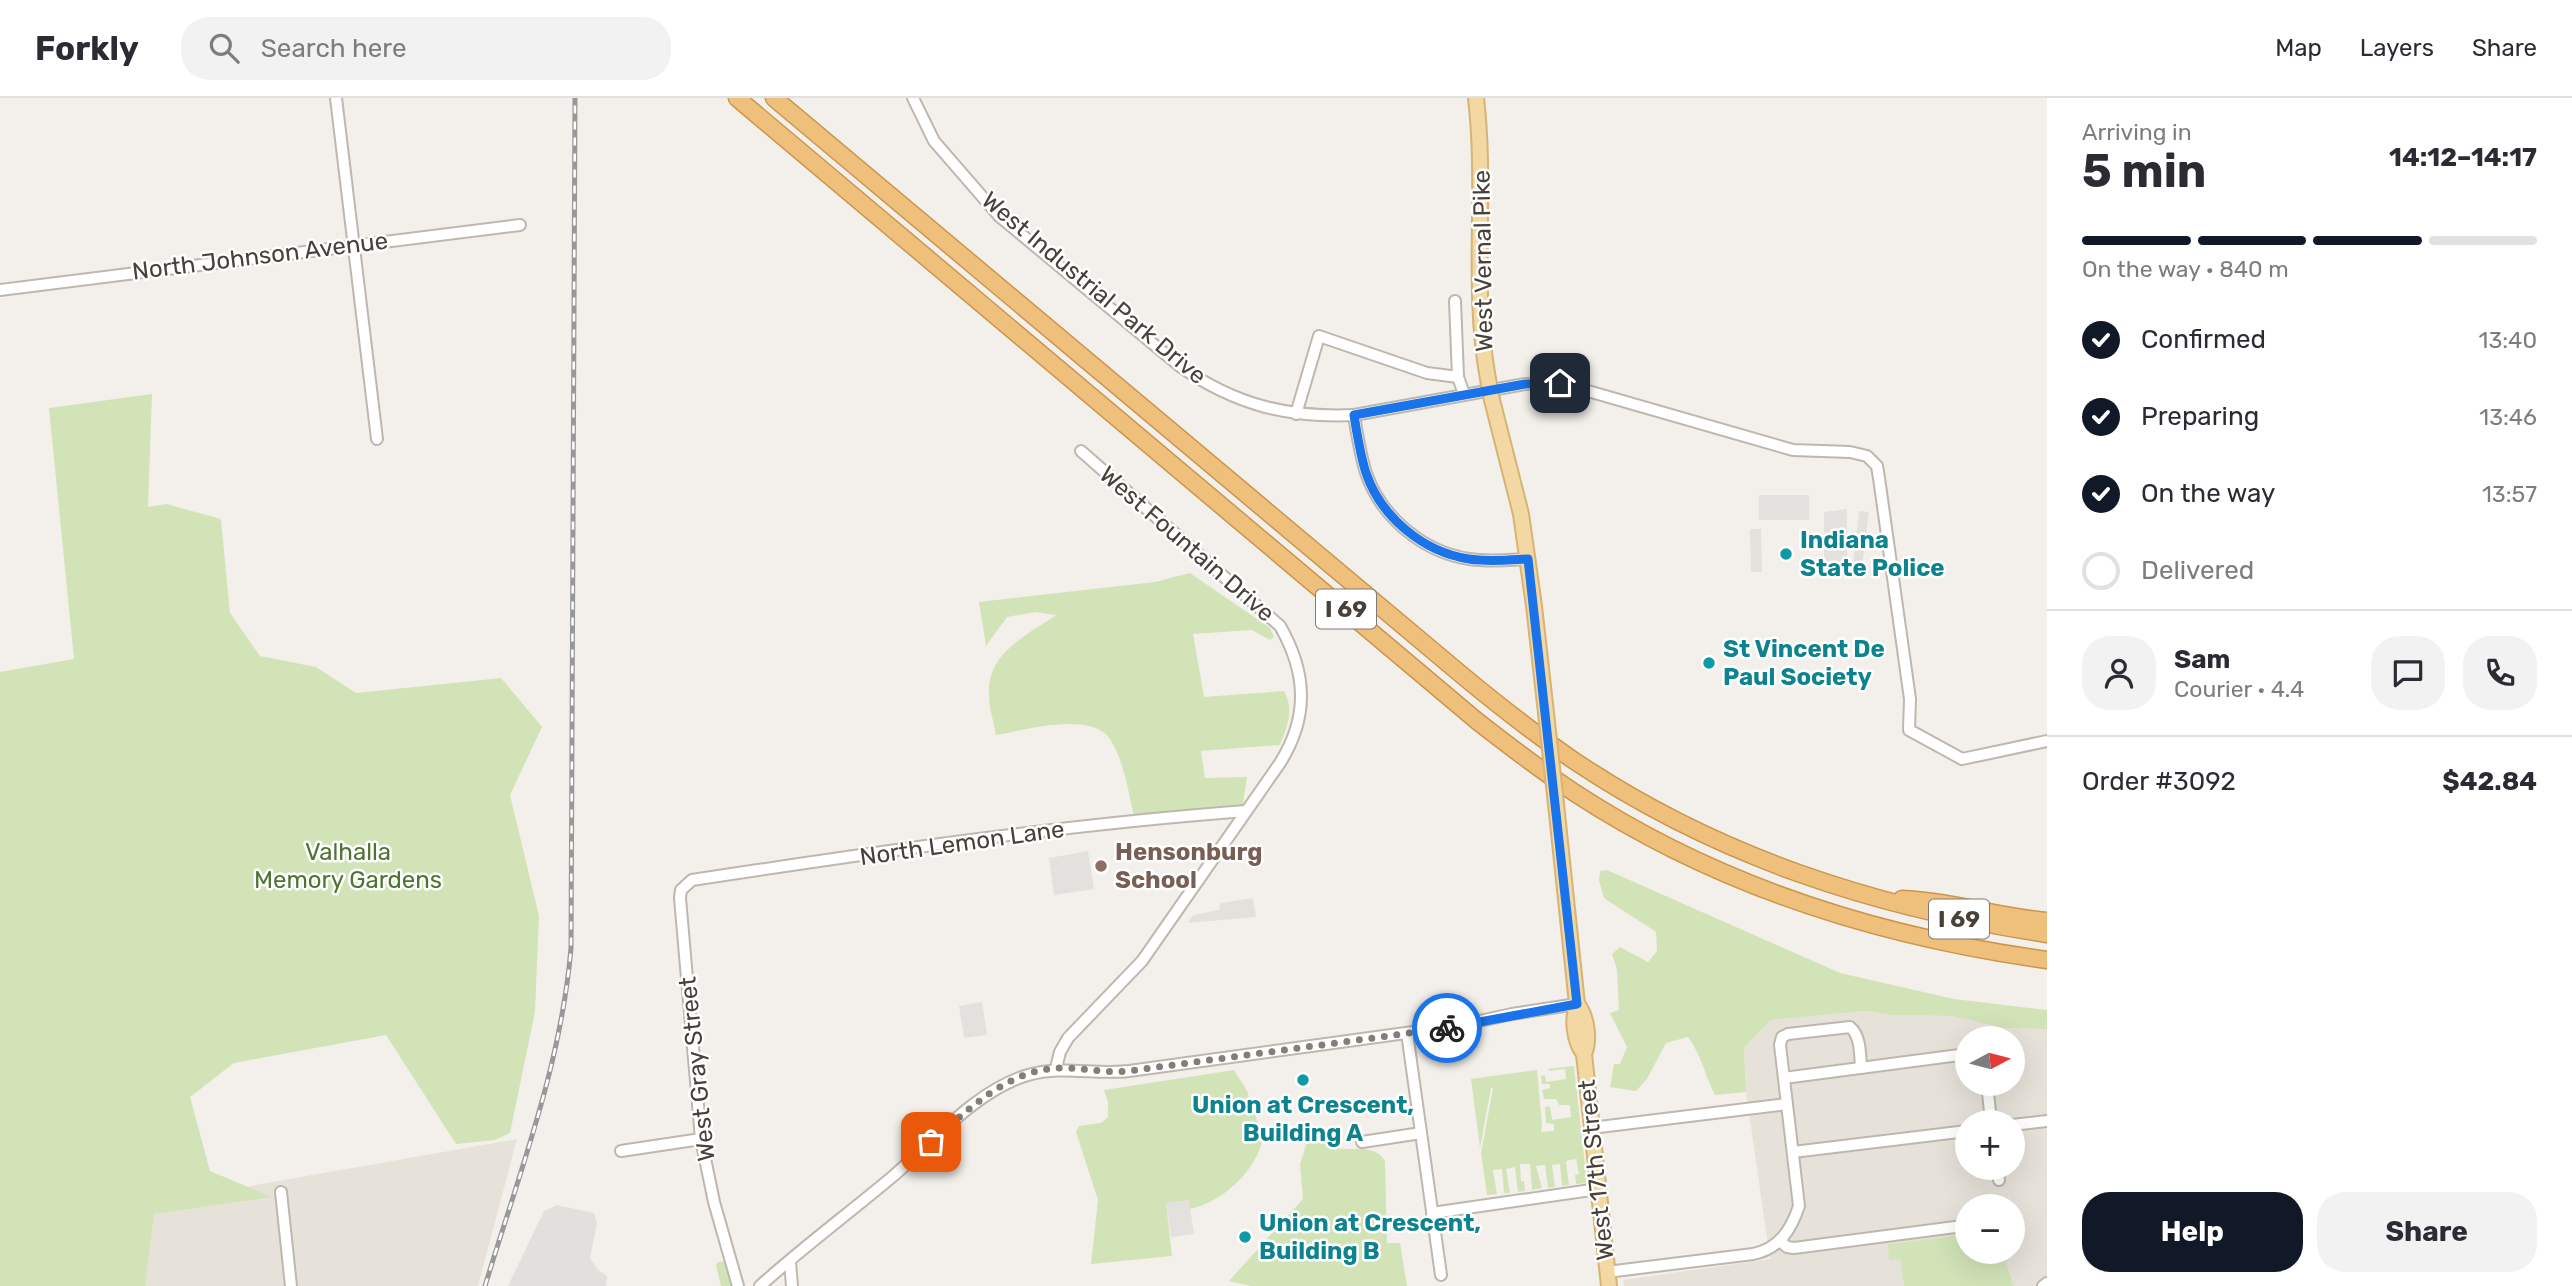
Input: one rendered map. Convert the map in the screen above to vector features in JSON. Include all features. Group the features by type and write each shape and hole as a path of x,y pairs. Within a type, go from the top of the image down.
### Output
{"highway":[{"name":"I 69","path":"737,98 1477,721 1575,792 1627,824 1723,872 1808,905 1866,924 1935,941 2046,960"},
{"name":"I 69","path":"774,98 1463,676 1554,746 1622,791 1703,834 1786,870 1872,898 1960,919 2047,934"},
{"path":"1872,898 1925,900 2047,921"}],"main road":[{"name":"West Vernal Pike","path":"1476,98 1481,158 1480,306 1488,379 1516,490 1528,559 1577,1004"},
{"name":"West 17th Street","path":"1577,1004 1574,1016 1576,1035 1584,1054 1608,1279"}],"street":[{"path":"336,98 377,439"},
{"name":"West Industrial Park Drive","path":"913,98 933,141 999,216 1171,359 1190,373 1250,404 1296,414 1354,415 1525,384 1560,383 1793,450 1850,452 1867,456 1877,466 1879,478 1910,699 1909,730 1962,759 2047,741"},
{"name":"North Johnson Avenue","path":"0,290 520,225"},
{"path":"1455,301 1458,377 1464,394"},
{"path":"1296,414 1319,336 1427,373 1458,377"},
{"path":"1354,415 1362,459 1373,489 1392,517 1404,528 1427,544 1451,555 1479,560 1528,559"},
{"name":"West Fountain Drive","path":"1056,1068 1060,1052 1068,1038 1142,961 1247,811 1284,755 1297,729 1301,709 1301,684 1291,647 1280,626 1081,451"},
{"name":"North Lemon Lane","path":"681,890 692,880 812,862 1132,821 1247,811"},
{"name":"West Gray Street","path":"681,890 701,1139 714,1202 738,1286"},
{"path":"760,1286 988,1095 1021,1077 1056,1068 1101,1073 1129,1071 1406,1033 1577,1004"},
{"path":"1608,1279 1753,1254 1767,1250 1780,1241 1790,1229 1799,1206 1780,1045 1782,1037 1850,1027 1858,1038 1861,1068"},
{"path":"1406,1033 1441,1276"},
{"path":"1784,1078 1955,1056"},
{"path":"1591,1128 1787,1104"},
{"path":"2025,1124 2047,1121"},
{"path":"1793,1152 1955,1132"},
{"path":"1362,1142 1421,1133"},
{"path":"621,1150 701,1139"},
{"path":"1432,1213 1598,1189"},
{"path":"281,1192 291,1286"},
{"path":"1780,1241 1787,1247 1794,1248 1955,1227"},
{"path":"790,1262 792,1286"}],"shaded area":[{"path":"1759,495 1809,495 1809,520 1759,520"},
{"path":"1847,509 1847,577 1824,575 1824,512"},
{"path":"1859,511 1869,512 1861,574 1852,574"},
{"path":"1750,529 1761,529 1762,572 1751,572"},
{"path":"1088,851 1094,889 1054,895 1049,858"},
{"path":"1253,898 1256,917 1188,923 1193,915 1219,910 1220,903"},
{"path":"982,1002 987,1035 964,1038 959,1006"},
{"path":"1866,1011 1890,1015 1952,1016 1995,1026 1955,1026 1955,1096 2025,1096 2025,1028 2047,1029 2047,1286 2014,1286 2006,1264 2025,1264 2025,1194 1955,1194 1955,1236 1888,1244 1900,1259 1904,1286 1624,1286 1623,1280 1770,1259 1746,1092 1744,1048 1771,1020"},
{"path":"517,1139 478,1286 0,1286 0,1230"},
{"path":"1189,1200 1194,1234 1171,1237 1166,1203"},
{"path":"557,1205 594,1213 597,1223 590,1258 598,1270 607,1276 606,1286 508,1286 544,1211"}],"green space":[{"name":"Valhalla Memory Gardens","path":"152,394 148,507 166,504 221,519 230,613 260,656 316,667 356,693 501,678 542,727 510,795 539,916 535,1012 510,1133 495,1140 456,1144 386,1035 234,1063 190,1097 210,1171 272,1197 154,1214 145,1286 0,1286 0,672 74,659 49,408"},
{"path":"1190,573 1270,628 1274,637 1270,640 1252,630 1193,634 1204,697 1284,691 1289,705 1289,718 1280,745 1201,751 1205,778 1247,777 1242,810 1134,816 1119,757 1110,739 1101,731 1073,724 996,735 989,696 994,668 1010,647 1056,615 1035,612 1007,617 986,646 979,602 1155,582"},
{"path":"1607,870 1840,973 1954,999 2047,1010 2047,1029 1995,1026 1952,1016 1890,1015 1866,1011 1771,1020 1744,1048 1746,1092 1715,1095 1688,1037 1666,1043 1647,1079 1636,1091 1610,1087 1614,1064 1620,1064 1627,1047 1610,1013 1619,1010 1617,970 1612,954 1620,947 1648,962 1657,951 1656,932 1604,898 1599,880 1600,871"},
{"path":"1574,1066 1587,1183 1576,1184 1575,1175 1579,1174 1576,1159 1566,1161 1569,1185 1562,1186 1560,1164 1552,1165 1555,1187 1548,1188 1545,1165 1536,1166 1542,1188 1532,1190 1530,1164 1520,1164 1521,1181 1524,1181 1525,1191 1518,1192 1515,1167 1506,1169 1510,1193 1504,1193 1502,1169 1493,1170 1497,1194 1487,1195 1481,1153 1493,1088 1480,1148 1471,1079 1537,1070 1541,1132 1554,1131 1554,1124 1546,1123 1545,1107 1550,1106 1552,1120 1571,1117 1570,1105 1559,1105 1556,1099 1544,1099 1542,1090 1550,1088 1550,1084 1542,1084 1541,1076 1545,1075 1546,1082 1566,1079 1565,1069 1548,1069"},
{"path":"1234,1070 1247,1091 1263,1137 1260,1149 1246,1172 1226,1192 1202,1205 1190,1209 1189,1200 1166,1203 1172,1256 1091,1264 1098,1200 1076,1132 1079,1126 1101,1123 1108,1117 1108,1102 1104,1090"},
{"path":"1316,1136 1324,1144 1334,1147 1371,1150 1385,1161 1387,1243 1400,1243 1407,1286 1251,1286 1229,1281 1303,1199 1300,1164 1308,1139"},
{"path":"1955,1236 1955,1264 2006,1264 2014,1286 1904,1286 1900,1259 1889,1260 1888,1244"},
{"path":"724,1261 732,1286 721,1286 716,1266 718,1262"}],"railway":[{"path":"485,1286 525,1161 548,1077 566,992 571,948 575,98"}],"way so far":[{"path":"931,1142 994,1090 1021,1077 1045,1070 1065,1068 1101,1073 1129,1071 1447,1028"}],"place":[{"name":"Indiana State Police","path":"1786,554"},
{"name":"St Vincent De Paul Society","path":"1709,663"},
{"name":"Hensonburg School","path":"1101,866"},
{"name":"Union at Crescent, Building A","path":"1303,1080"},
{"name":"Union at Crescent, Building B","path":"1245,1237"}],"route":[{"path":"1447,1028 1577,1004 1528,559 1471,559 1437,550 1416,538 1392,517 1373,489 1362,459 1354,415 1525,384 1560,383"}]}
